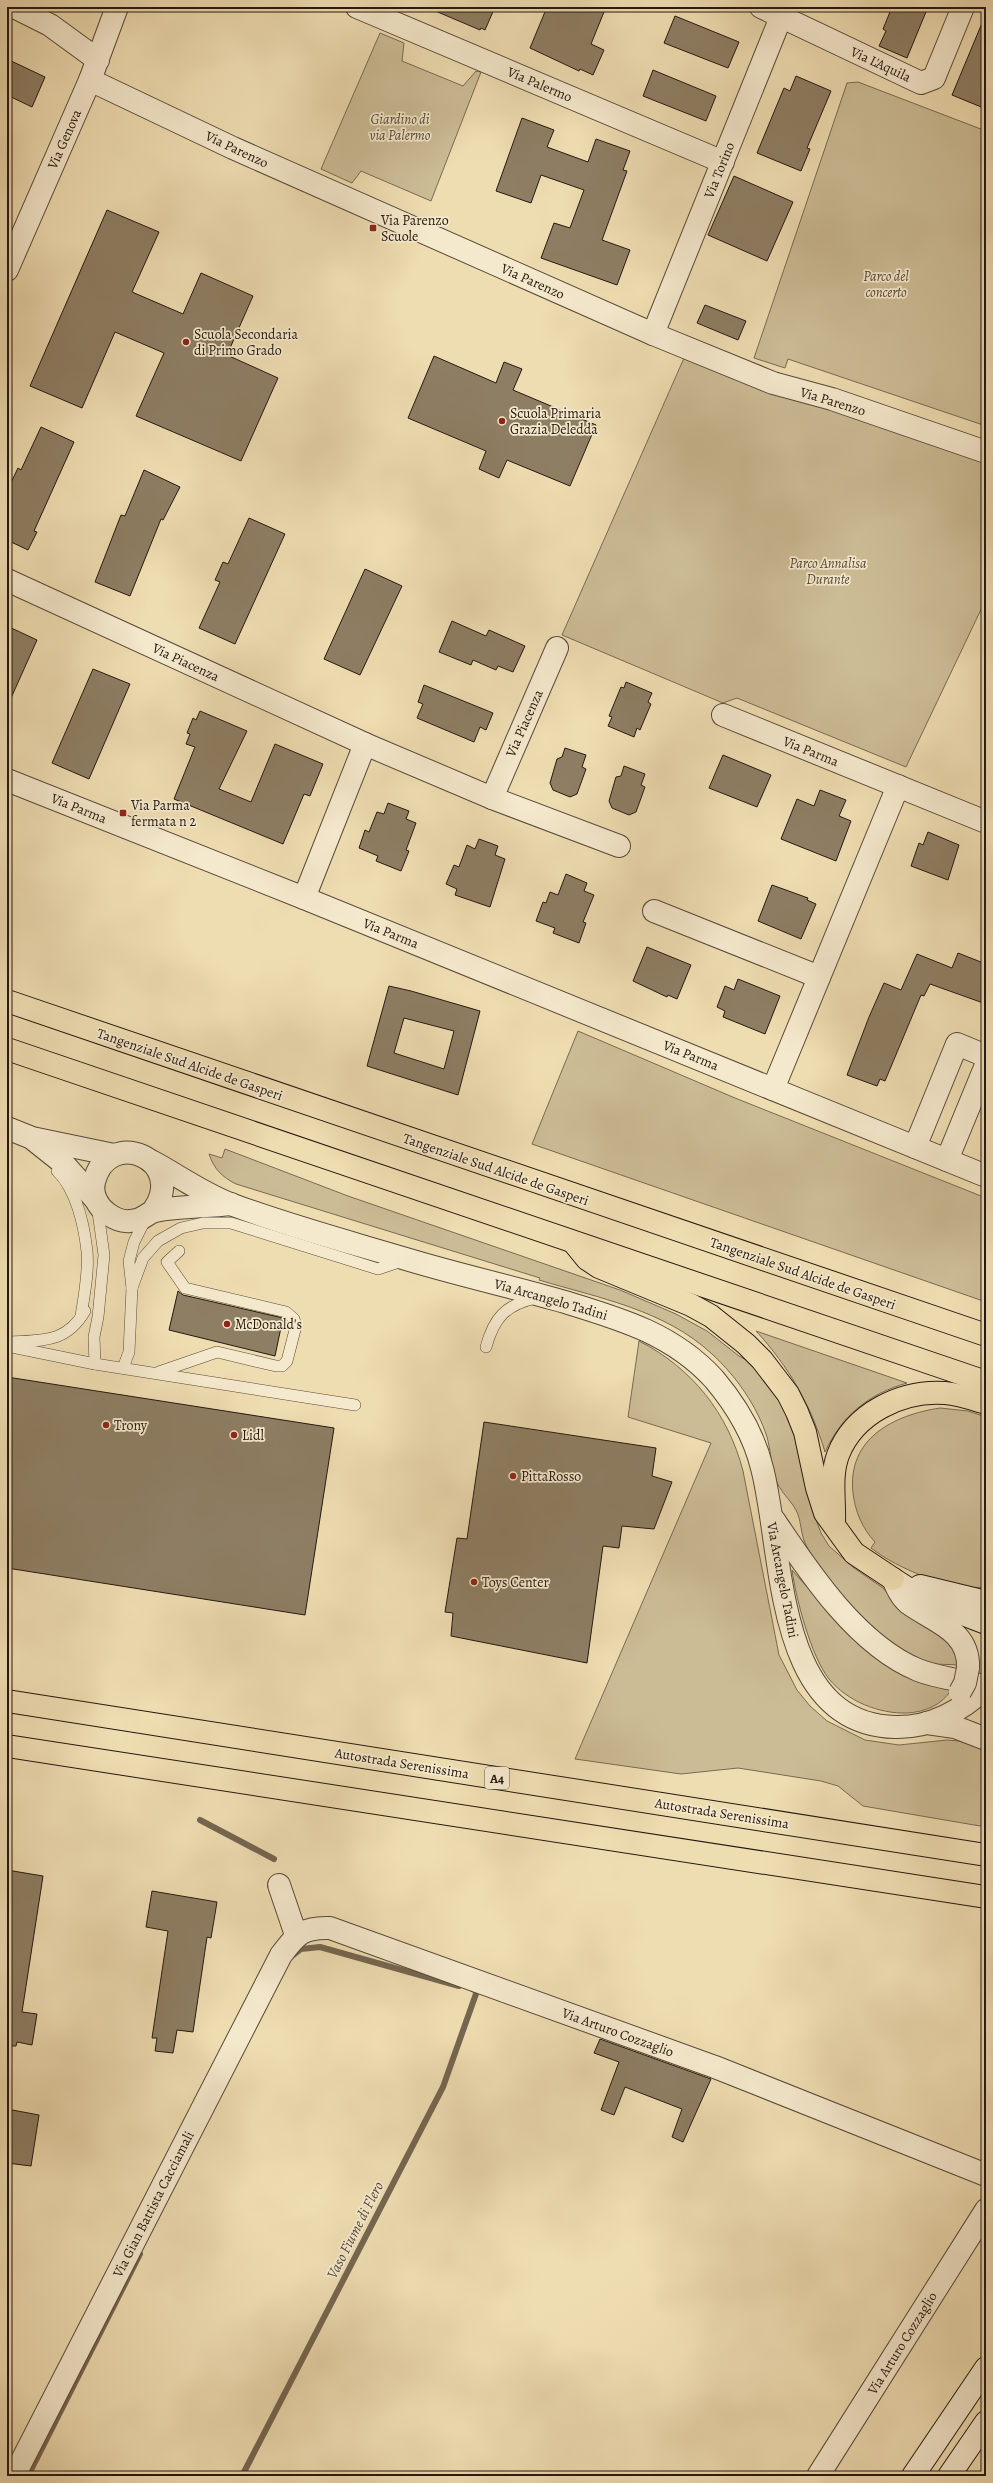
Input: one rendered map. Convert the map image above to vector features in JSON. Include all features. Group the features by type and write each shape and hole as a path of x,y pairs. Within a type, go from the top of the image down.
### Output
{"highway":[{"name":"Tangenziale Sud Alcide de Gasperi","path":"7,1001 986,1335"},
{"path":"7,1049 570,1239 986,1382"},
{"path":"570,1239 587,1259 599,1267 691,1305 711,1316 746,1344 762,1360 784,1388 798,1412 811,1452 821,1504 846,1544 854,1553 893,1579"},
{"path":"834,1523 833,1482 838,1456 851,1432 870,1414 906,1397 932,1393 958,1395 986,1404"},
{"name":"Autostrada Serenissima","path":"7,1701 986,1855"},
{"path":"7,1746 986,1897"}],"street":[{"path":"14,7 50,24 98,60"},
{"name":"Via Genova","path":"7,270 90,80 98,60 105,35 117,7"},
{"name":"Via Palermo","path":"357,7 723,162"},
{"name":"Via L'Aquila","path":"762,7 783,11 921,83 934,78 963,7"},
{"name":"Via Torino","path":"653,334 783,11"},
{"name":"Via Parenzo","path":"90,80 233,148 653,334 773,383 832,399 986,452"},
{"name":"Via Piacenza","path":"7,580 365,744 492,798 619,846"},
{"name":"Via Piacenza","path":"492,798 557,648"},
{"name":"Via Parma","path":"723,715 986,822"},
{"path":"304,898 365,744"},
{"name":"Via Parma","path":"7,780 304,898 986,1176"},
{"path":"773,1089 898,786"},
{"path":"654,912 819,977"},
{"path":"915,1147 957,1044 986,1056"},
{"path":"947,1160 986,1065"},
{"name":"Via Arcangelo Tadini","path":"7,1128 32,1138 114,1155 128,1152 139,1154 231,1204 408,1260 545,1296 644,1328 674,1344 700,1365 730,1399 750,1433 762,1465 790,1622 803,1661 816,1683 839,1708 870,1723 892,1727 926,1723 955,1727 986,1739"},
{"name":"Via Arcangelo Tadini","path":"32,1138 63,1163 96,1201 115,1219 128,1222 150,1214 231,1204"},
{"path":"96,1201 93,1187 97,1171 103,1162 114,1155"},
{"path":"150,1214 160,1201 163,1187 160,1172 153,1162"},
{"name":"Via Arcangelo Tadini","path":"770,1514 821,1587 853,1622 881,1647 917,1669 977,1690"},
{"path":"893,1579 900,1593 908,1602 957,1636 967,1653 968,1668 965,1683 977,1690"},
{"path":"893,1579 983,1600"},
{"path":"893,1579 926,1600 986,1623"},
{"name":"Via Arcangelo Tadini","path":"926,1723 947,1714 977,1690"},
{"path":"279,1885 296,1935"},
{"name":"Via Arturo Cozzaglio","path":"296,1935 312,1927 330,1928 715,2067 986,2175"},
{"name":"Via Gian Battista Cacciamali","path":"14,2476 277,1962 296,1935"},
{"name":"Via Arturo Cozzaglio","path":"818,2476 986,2210"},
{"path":"913,2476 986,2368"},
{"path":"949,2476 986,2422"}],"lane":[{"path":"7,1133 39,1154 62,1175 70,1190 80,1216 87,1252 82,1316"},
{"path":"95,1364 94,1337 98,1317 104,1255 99,1234 96,1201"},
{"path":"123,1368 129,1352 132,1288 129,1261 134,1242 150,1214"},
{"path":"132,1288 143,1258 158,1241 181,1228 203,1223 231,1223 378,1268 408,1260"},
{"path":"156,1372 217,1352 276,1366 282,1366 287,1361 296,1326 294,1319 286,1312 185,1288 168,1262 179,1251"},
{"path":"85,1282 98,1317"},
{"path":"7,1342 47,1340 61,1335 73,1328 102,1283"},
{"path":"486,1347 492,1326 508,1308 525,1301 545,1296"},
{"path":"7,1346 95,1364 156,1372 355,1405"}],"green space":[{"name":"Giardino di via Palermo","path":"380,33 404,43 402,61 463,86 476,71 481,72 431,201 361,171 352,183 321,169"},
{"name":"Parco del concerto","path":"858,82 986,131 986,426 788,359 785,368 754,358 847,83"},
{"name":"Parco Annalisa Durante","path":"684,358 986,463 986,599 906,767 737,698 723,703 562,635"},
{"path":"578,1031 735,1098 986,1198 986,1302 532,1144"},
{"path":"225,1149 348,1196 620,1290 676,1314 707,1331 739,1356 748,1361 770,1385 793,1423 812,1509 821,1533 829,1546 854,1568 883,1588 890,1596 936,1630 956,1647 957,1665 930,1663 914,1657 896,1646 860,1615 828,1579 807,1547 803,1538 796,1510 777,1483 767,1437 752,1403 745,1392 721,1363 694,1339 674,1326 630,1307 539,1280 540,1278 236,1184 219,1172 213,1164 209,1154 222,1158"},
{"path":"756,1331 907,1383 880,1393 858,1408 848,1417 832,1439 825,1452 813,1418 798,1387 779,1358"},
{"path":"639,1341 676,1365 691,1379 705,1394 728,1430 743,1471 779,1655 797,1690 810,1706 827,1721 865,1740 899,1745 947,1740 959,1741 986,1750 986,1827 863,1806 838,1786 821,1781 738,1768 681,1774 575,1759 711,1443 628,1417"},
{"path":"940,1408 968,1411 986,1417 986,1587 957,1586 941,1582 910,1571 882,1556 871,1548 875,1542 870,1537 863,1525 855,1506 853,1474 858,1458 866,1444 877,1432 891,1423 906,1416"},
{"path":"792,1570 824,1606 951,1690 943,1700 932,1707 920,1711 896,1713 864,1705 854,1700 836,1687 822,1669 810,1642 797,1596"}],"building":[{"path":"426,7 495,7 485,30 481,28 480,30"},
{"path":"547,7 606,7 591,44 604,50 593,75 580,69 579,71 530,48"},
{"path":"892,7 928,7 907,58 879,46 886,31 883,29"},
{"path":"675,16 739,42 728,68 664,43"},
{"path":"986,16 986,109 952,95"},
{"path":"7,59 45,77 32,107 7,95"},
{"path":"653,70 716,96 706,121 643,96"},
{"path":"796,76 831,91 807,148 810,149 801,171 757,153 784,88 790,91"},
{"path":"522,118 554,130 547,147 588,162 596,139 630,151 623,170 627,171 602,240 630,250 617,285 541,258 554,223 570,228 584,190 541,175 531,203 496,191"},
{"path":"734,176 793,202 767,261 708,235"},
{"name":"Scuola Secondaria di Primo Grado","path":"107,210 159,232 132,292 183,314 201,273 253,296 227,355 278,378 241,461 136,416 164,353 115,332 82,408 30,386"},
{"path":"705,305 746,321 738,340 697,323"},
{"name":"Scuola Primaria Grazia Deledda","path":"434,356 496,383 504,362 522,369 513,390 596,425 570,486 507,460 499,478 479,469 486,451 408,418"},
{"path":"41,427 74,442 34,531 37,532 28,550 7,540 7,491 18,468 21,470"},
{"path":"144,470 180,487 163,520 161,519 130,596 95,582 121,515 125,516"},
{"path":"249,518 285,534 235,644 199,628 220,582 215,580 223,562 228,564"},
{"path":"365,569 402,586 360,675 324,659"},
{"path":"452,621 486,636 489,630 525,646 513,672 498,666 496,670 473,660 471,665 439,652"},
{"path":"7,626 37,640 7,707"},
{"path":"93,669 130,684 89,779 52,763"},
{"path":"626,682 652,693 648,702 651,704 640,730 637,728 634,737 608,726 612,717 609,716 621,687 624,688"},
{"path":"424,685 493,713 486,730 480,727 474,742 417,718 423,704 418,702"},
{"path":"200,711 247,731 219,789 251,802 275,744 323,764 310,796 304,794 283,844 174,799 195,747 186,744 190,734 187,733 193,718 196,720"},
{"path":"565,748 586,755 582,767 586,769 577,794 570,797 553,790 550,783 557,759 562,757"},
{"path":"723,755 771,775 757,807 709,788"},
{"path":"624,766 645,774 641,785 645,787 636,812 629,815 612,808 609,801 616,777 621,776"},
{"path":"820,790 846,800 839,816 851,821 836,861 781,839 797,799 814,806"},
{"path":"388,803 409,811 406,819 416,823 406,850 409,851 401,871 376,861 378,856 359,848 365,830 369,832 377,812 384,814"},
{"path":"928,832 959,845 948,880 911,866 919,843 923,845"},
{"path":"479,839 498,846 495,855 505,859 490,907 455,895 457,889 446,884 454,865 459,867 467,845 475,849"},
{"path":"566,874 587,883 584,891 594,895 583,922 586,923 579,943 553,933 555,928 536,921 543,902 546,903 550,892 558,895"},
{"path":"772,885 808,898 807,900 816,904 801,939 758,921"},
{"path":"647,947 691,965 677,999 668,995 667,997 633,981"},
{"path":"958,953 986,964 986,1004 930,984 924,996 921,995 885,1081 880,1079 877,1086 847,1075 869,1017 884,983 901,990 917,954 952,968"},
{"path":"738,979 780,996 765,1034 723,1017 725,1011 717,1007 725,986 734,990"},
{"path":"389,986 480,1011 458,1095 367,1066","holes":["404,1018 454,1031 444,1069 394,1053"]},
{"name":"McDonald's","path":"178,1291 183,1295 283,1318 275,1356 169,1330"},
{"path":"7,1377 334,1428 305,1615 7,1568"},
{"path":"484,1422 656,1448 652,1476 672,1482 654,1529 622,1526 619,1548 603,1546 587,1663 451,1636 453,1613 445,1612 457,1538 467,1539"},
{"path":"7,1870 43,1876 22,2012 37,2014 32,2045 17,2042 16,2046 7,2046"},
{"path":"152,1891 217,1902 211,1938 207,1937 193,2032 177,2030 173,2053 155,2051 157,2038 152,2038 168,1931 146,1927"},
{"path":"600,2039 711,2079 683,2142 672,2137 682,2109 625,2087 614,2115 601,2110 619,2062 594,2053"},
{"path":"7,2109 39,2115 31,2166 7,2163"}],"waterway":[{"path":"200,1820 274,1859"},
{"path":"292,1956 301,1949 320,1947 459,1986"},
{"name":"Vaso Fiume di Flero","path":"242,2476 443,2087 477,1991 472,1989"},
{"path":"28,2476 140,2254"},
{"name":"Vaso Fiume di Flero","path":"218,2476 229,2476"}],"place":[{"name":"Via Parenzo Scuole","path":"373,228"},
{"name":"Scuola Secondaria di Primo Grado","path":"186,342"},
{"name":"Scuola Primaria Grazia Deledda","path":"502,421"},
{"name":"Via Parma fermata n 2","path":"123,813"},
{"name":"McDonald's","path":"227,1324"},
{"name":"Trony","path":"106,1425"},
{"name":"Lidl","path":"234,1435"},
{"name":"PittaRosso","path":"513,1476"},
{"name":"Toys Center","path":"474,1582"}]}
